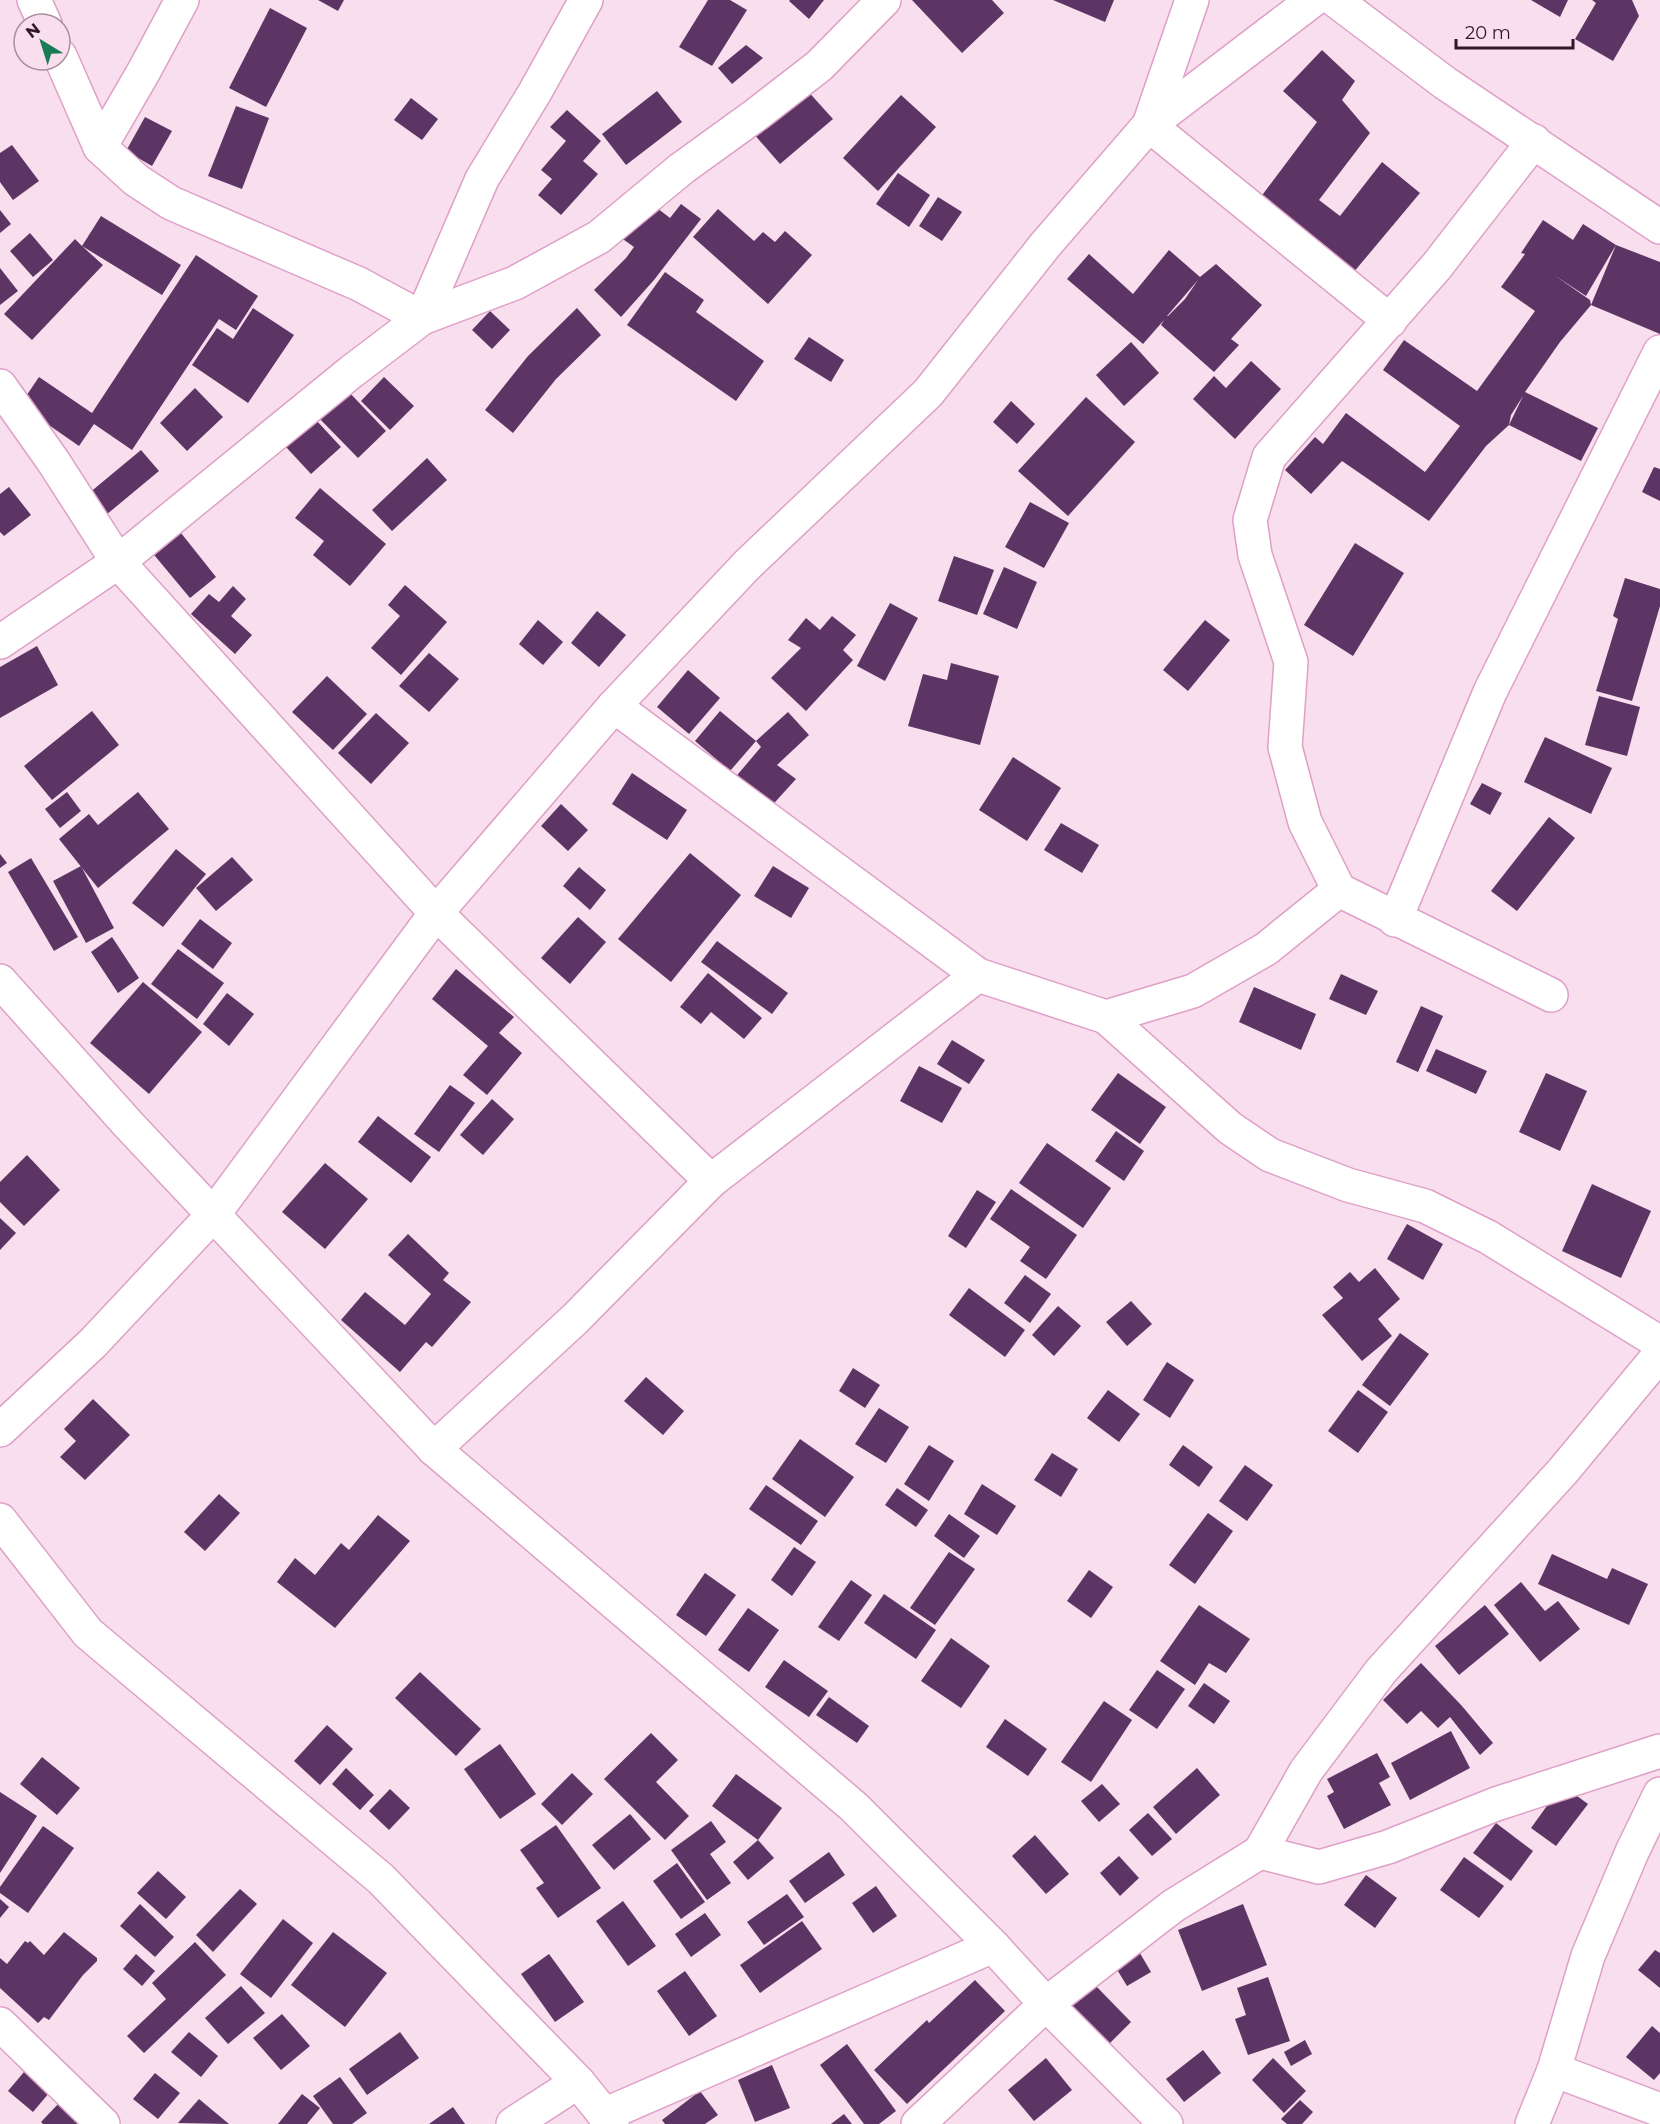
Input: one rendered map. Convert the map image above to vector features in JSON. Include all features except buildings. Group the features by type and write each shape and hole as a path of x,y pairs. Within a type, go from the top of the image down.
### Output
{"street":[{"path":"100,147 144,72 182,0"},
{"path":"422,318 482,179 535,92 586,0"},
{"path":"0,642 118,562 247,455 422,318 515,283 599,237 681,169 819,66 884,0"},
{"path":"1149,125 1192,0"},
{"path":"0,1430 93,1343 213,1215 436,913 614,706 747,565 928,393 1046,244 1149,125 1313,0"},
{"path":"1335,0 1446,83 1660,226"},
{"path":"67,72 100,147 136,180 171,203 358,284 422,318"},
{"path":"1149,125 1390,321"},
{"path":"1534,141 1436,267 1269,457 1250,520 1255,555 1291,662 1286,747 1305,822 1339,890 1395,920 1551,995"},
{"path":"1395,920 1490,692 1660,352"},
{"path":"0,386 118,562 436,913 711,1181"},
{"path":"614,706 978,975 1106,1017 1230,1128 1270,1155 1348,1185 1425,1206 1488,1237 1660,1343"},
{"path":"1106,1017 1193,991 1266,949 1339,890"},
{"path":"434,1449 575,1319 711,1181 978,975"},
{"path":"0,981 128,1124 434,1449 854,1807 1166,2124"},
{"path":"918,2124 1046,2004 1173,1906 1260,1852 1306,1771 1381,1671 1563,1471 1660,1354"},
{"path":"0,1520 88,1633 381,1879 578,2082 608,2119 993,1946"},
{"path":"1260,1852 1319,1867 1388,1847 1496,1803 1660,1750"},
{"path":"1532,2124 1554,2070 1588,1956 1632,1852 1660,1794"},
{"path":"0,2024 103,2124"},
{"path":"1554,2070 1660,2110"},
{"path":"513,2124 578,2082"}]}
